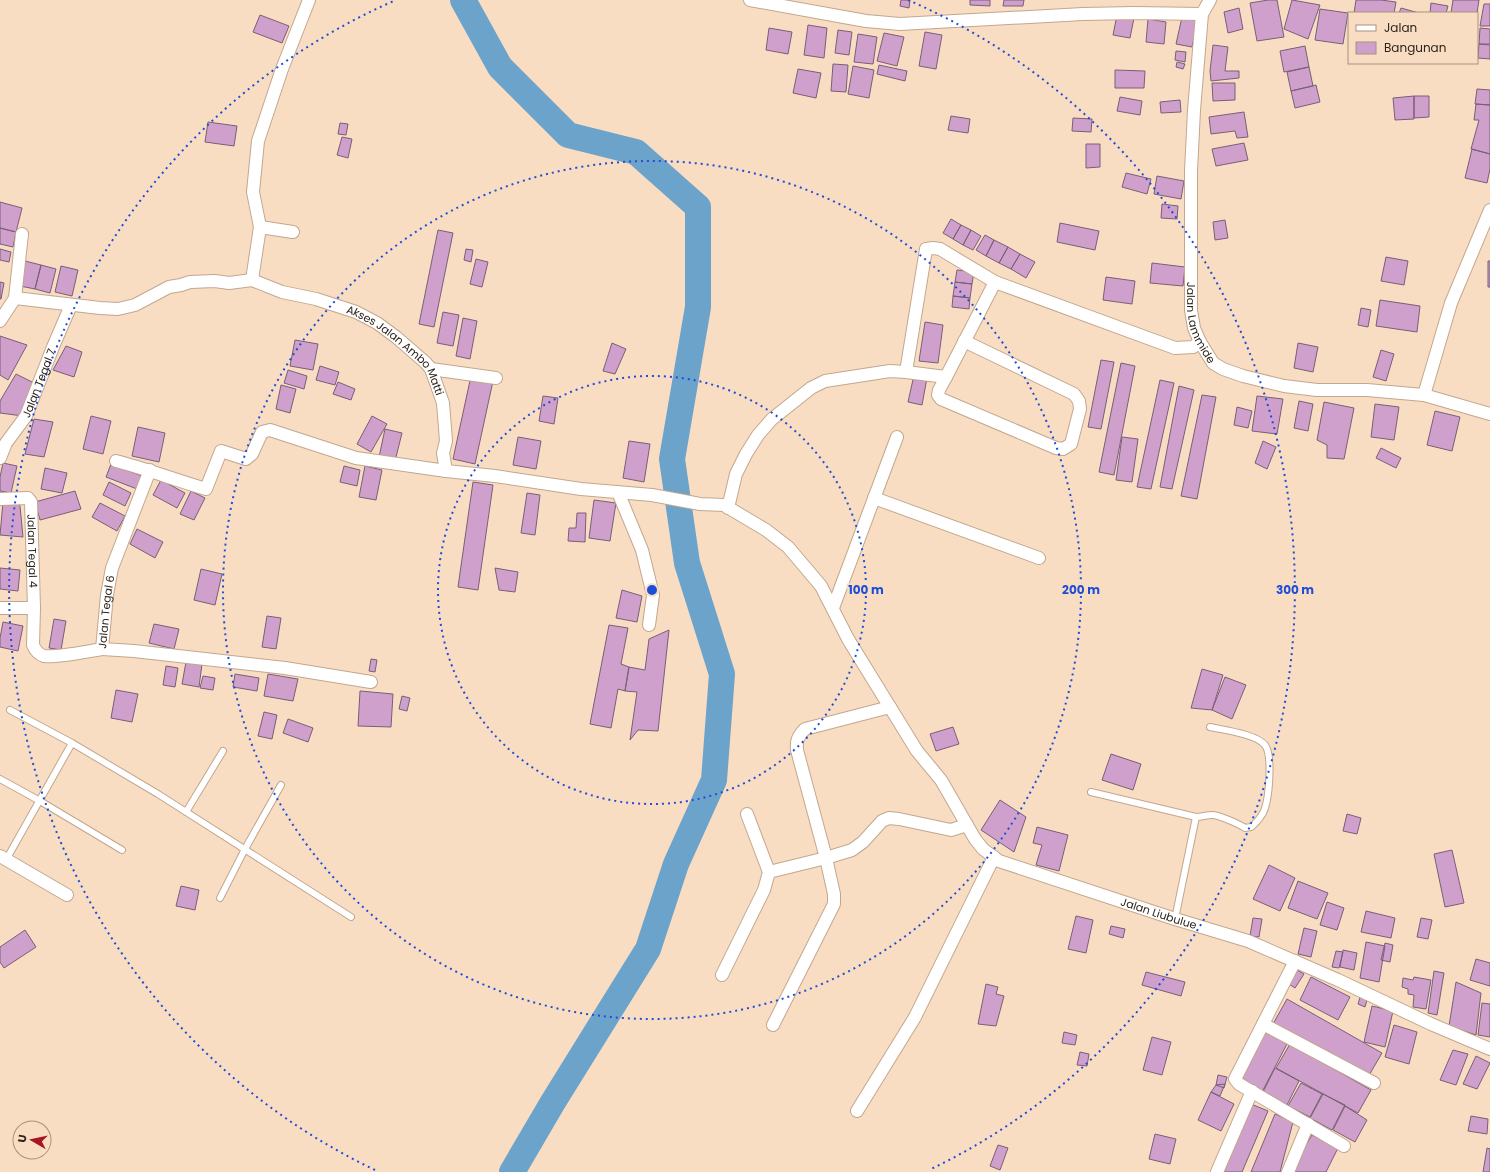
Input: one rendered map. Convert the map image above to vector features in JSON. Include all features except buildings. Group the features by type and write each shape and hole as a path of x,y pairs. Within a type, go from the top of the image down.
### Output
{"street":[{"path":"252,280 260,227 253,192 258,142 282,69 309,0"},
{"path":"750,0 858,20 900,24 1083,14 1202,14"},
{"name":"Jalan Lammide","path":"1210,0 1202,14 1194,110 1191,171 1191,310 1194,328 1200,342 1213,363 1223,369 1243,376 1284,386 1317,390 1367,390 1424,396 1490,414"},
{"path":"1424,396 1451,303 1490,210"},
{"path":"260,227 293,232"},
{"path":"0,321 8,302 22,234"},
{"path":"906,372 926,250 933,248 940,249 994,282 1175,348 1193,347 1200,342"},
{"name":"Akses Jalan Ambo Matti","path":"8,302 118,309 135,305 169,287 190,282 215,281 229,283 252,280 282,292 316,298 356,312 377,323 396,337 431,369 443,403 446,440 443,453 446,471"},
{"path":"964,341 1074,394 1079,401 1080,409 1071,444 1063,449 1056,448 941,399 938,395 939,390 994,282"},
{"name":"Jalan Tegal 7","path":"0,458 6,443 26,416 71,305"},
{"path":"431,369 496,378"},
{"path":"728,508 736,474 758,435 772,419 811,388 824,381 890,371 946,377"},
{"path":"116,461 150,470 165,477 206,489 221,452 246,460 252,454 262,432 270,430 356,458 446,471 495,476 581,490 618,492 642,550 653,596 649,626"},
{"path":"833,608 897,437"},
{"name":"Jalan Tegal 6","path":"34,608 33,645 39,654 50,656 102,649 107,595 112,568 150,470"},
{"name":"Jalan Liubulue","path":"618,492 652,495 700,504 724,505 766,530 788,547 817,581 833,608 848,639 917,750 940,780 975,839 983,849 999,861 1035,874 1248,941 1338,980 1431,1024 1490,1049"},
{"name":"Jalan Tegal 4","path":"0,499 28,498 30,500 34,608"},
{"path":"874,498 1039,558"},
{"path":"0,608 34,608"},
{"path":"102,649 134,651 285,668 371,682"},
{"path":"773,1026 834,904 834,894 826,858 796,742 805,729 890,706"},
{"path":"722,975 764,890 769,872 747,814"},
{"path":"769,872 852,850 863,842 882,821 889,818 951,830 967,825"},
{"path":"857,1111 916,1017 994,857"},
{"path":"3,858 67,895"},
{"path":"1294,961 1235,1079 1240,1084 1344,1146"},
{"path":"1263,1024 1374,1083"},
{"path":"1217,1172 1252,1091"},
{"path":"1288,1172 1308,1124"}],"lane":[{"path":"10,710 72,743 186,812 351,917"},
{"path":"1091,792 1196,817 1203,817 1207,815 1219,816 1230,822 1240,824 1245,828 1251,827 1263,813 1268,789 1270,756 1264,745 1247,735 1210,727"},
{"path":"3,858 40,801 72,743"},
{"path":"186,812 223,751"},
{"path":"0,779 122,850"},
{"path":"220,898 244,849 281,785"},
{"path":"1176,919 1196,817"}],"waterway":[{"path":"463,0 500,67 568,135 636,152 698,207 698,307 672,459 687,563 722,674 714,780 676,864 648,949 553,1102 512,1172"}]}
